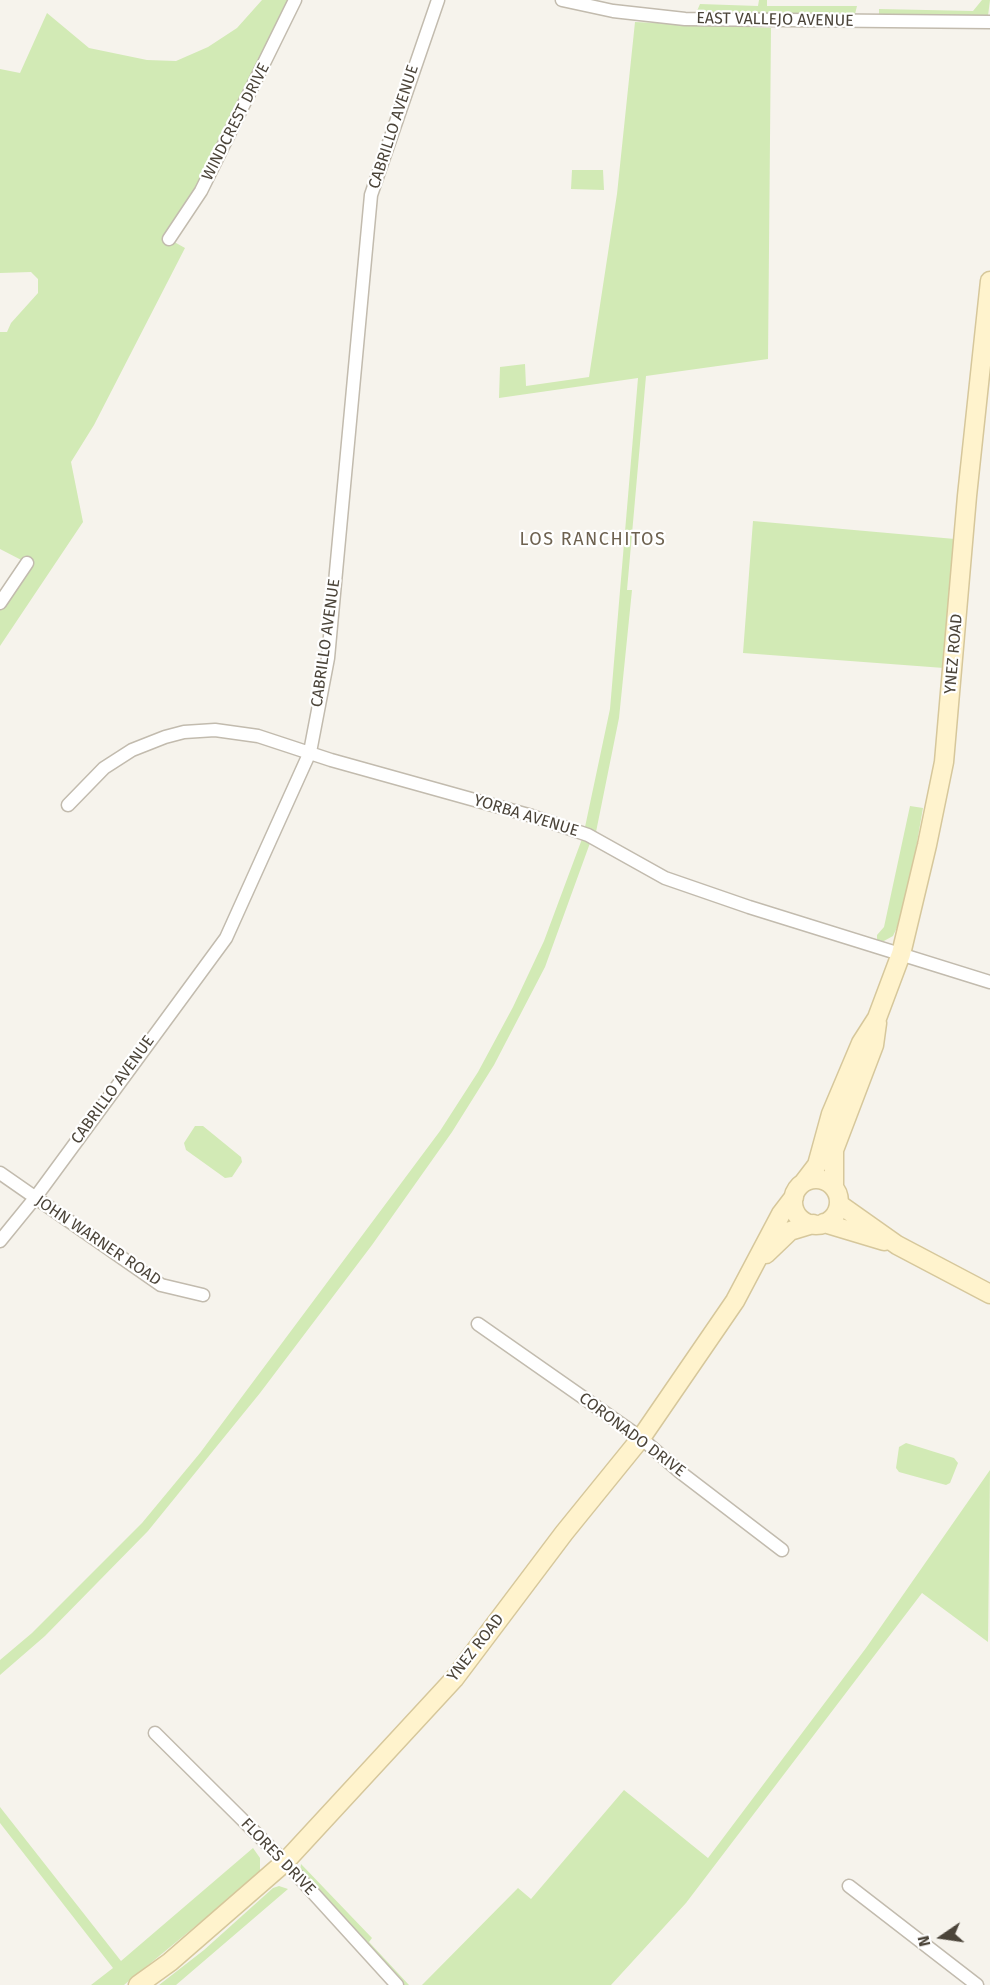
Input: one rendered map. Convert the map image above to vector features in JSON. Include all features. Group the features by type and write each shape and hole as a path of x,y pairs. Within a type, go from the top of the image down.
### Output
{"main road":[{"name":"YNEZ ROAD","path":"138,1985 170,1962 285,1862 454,1679 564,1533 641,1438 735,1301 758,1262 767,1239 817,1165 831,1114 861,1043 877,1018 901,954 944,762 967,496 990,281"},
{"name":"YNEZ ROAD","path":"837,1196 834,1150 878,1035 877,1018"},
{"path":"897,1245 803,1220 796,1212 799,1190 824,1180 837,1196 897,1245 990,1294"},
{"path":"818,1224 834,1216 837,1196"},
{"name":"YNEZ ROAD","path":"758,1262 790,1231 818,1224"}],"street":[{"name":"WINDCREST DRIVE","path":"169,239 201,191 295,0"},
{"name":"CABRILLO AVENUE","path":"0,1241 35,1198 226,938 310,752 328,658 371,195 438,0"},
{"name":"EAST VALLEJO AVENUE","path":"562,0 613,11 686,19 990,22"},
{"path":"0,603 27,563"},
{"name":"YORBA AVENUE","path":"68,805 104,768 132,750 184,732 215,730 247,735 532,816 588,835 664,878 990,982"},
{"name":"JOHN WARNER ROAD","path":"0,1173 161,1285 203,1295"},
{"name":"CORONADO DRIVE","path":"478,1324 641,1438 680,1472 782,1550"},
{"name":"FLORES DRIVE","path":"155,1733 285,1862 397,1985"},
{"path":"849,1886 977,1985"}],"green space":[{"path":"262,0 291,0 251,84 169,239 185,248 94,425 71,462 83,522 0,646 0,610 31,565 0,549 0,332 7,332 11,323 38,293 38,279 31,272 0,273 0,69 20,73 47,13 89,48 147,60 176,61 208,47 237,28"},
{"path":"759,0 767,0 767,6 857,6 855,14 847,15 698,14 697,11 700,4 758,6"},
{"path":"982,0 990,0 988,16 879,16 879,9 973,11"},
{"path":"635,22 771,28 768,359 646,376 627,590 632,590 619,718 596,832 585,827 610,709 638,378 499,398 500,367 525,364 526,386 589,377 617,194"},
{"path":"572,170 603,170 604,190 571,189"},
{"path":"753,521 955,539 944,668 743,653"},
{"path":"910,806 923,808 913,865 901,919 893,936 882,942 877,940 877,935 884,927"},
{"path":"582,839 590,843 545,967 494,1065 452,1132 372,1245 260,1393 148,1531 45,1636 0,1675 0,1660 32,1633 142,1523 200,1453 440,1131 478,1072 513,1007 544,941"},
{"path":"195,1126 203,1126 241,1157 242,1162 232,1177 225,1178 186,1150 184,1143"},
{"path":"906,1443 954,1458 958,1463 950,1483 946,1485 899,1472 896,1468 899,1447"},
{"path":"990,1470 988,1642 922,1593 686,1903 611,1985 422,1985 518,1888 531,1899 624,1790 708,1858 866,1648"},
{"path":"0,1807 121,1961 253,1848 260,1858 260,1873 124,1985 91,1985 113,1968 0,1823"},
{"path":"301,1864 372,1938 369,1942 409,1985 400,1985 300,1871"},
{"path":"279,1886 288,1889 176,1985 159,1985 204,1950 273,1888"}],"district":[{"name":"LOS RANCHITOS","path":"593,540"}]}
